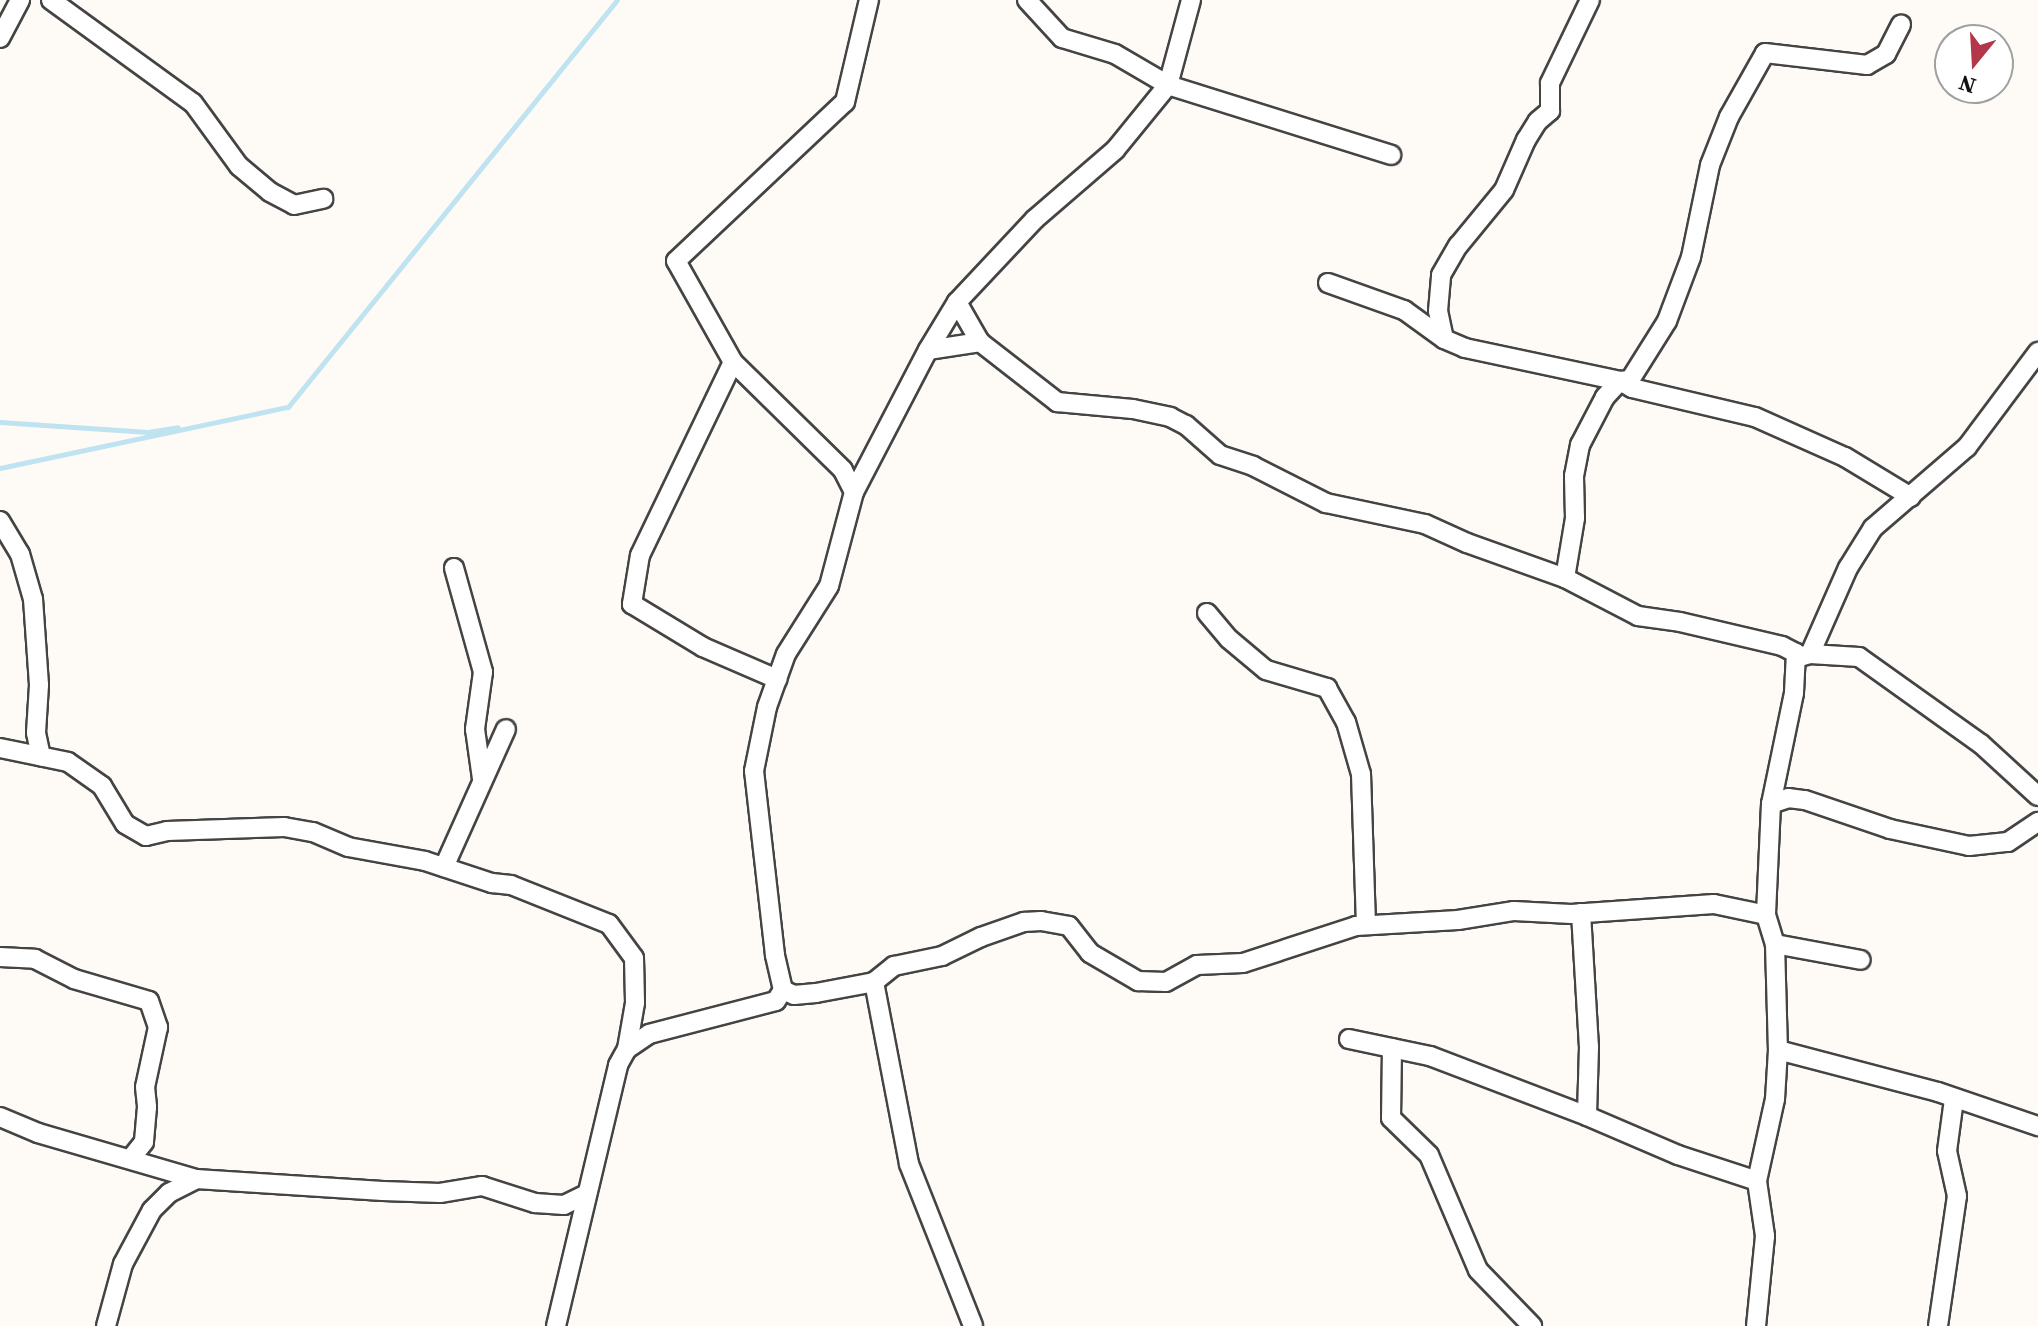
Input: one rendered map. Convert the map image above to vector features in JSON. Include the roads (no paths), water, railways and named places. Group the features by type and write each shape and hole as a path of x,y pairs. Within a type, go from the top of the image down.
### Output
{"street":[{"path":"0,38 20,0"},
{"path":"51,0 193,103 239,166 270,192 294,205 323,199"},
{"path":"854,492 843,470 733,362 676,261 845,102 869,0"},
{"path":"1027,0 1062,38 1115,54 1168,85 1391,155"},
{"path":"627,1049 649,1034 756,1009 776,1001 783,990 775,955 754,771 786,654 829,586 854,492 928,350 957,302 1035,219 1115,150 1168,85 1191,0"},
{"path":"1444,339 1438,311 1441,275 1458,246 1504,190 1526,140 1538,121 1550,111 1550,83 1590,0"},
{"path":"1565,578 1580,445 1605,397 1620,381 1630,380 1667,321 1691,257 1710,165 1729,117 1765,53 1867,65 1886,54 1901,25"},
{"path":"1328,283 1404,310 1419,317 1444,339 1479,352 1620,381 1642,390 1755,417 1845,457 1911,497"},
{"path":"957,302 980,342 1057,402 1133,409 1170,417 1186,425 1220,455 1253,466 1326,503 1425,524 1467,543 1565,578 1638,616 1680,622 1782,646 1803,656 1859,657 1981,744 2038,796"},
{"path":"928,350 980,342"},
{"path":"1756,1326 1765,1236 1757,1181 1775,1099 1778,1050 1775,944 1766,915 1771,804 1803,656 1848,568 1873,528 1967,447 2038,352"},
{"path":"733,362 640,555 632,604 703,647 777,679"},
{"path":"0,521 20,554 33,599 39,685 36,733 41,756"},
{"path":"454,568 483,672 475,729 482,779"},
{"path":"1207,613 1229,639 1266,670 1327,688 1346,722 1361,774 1366,925"},
{"path":"444,867 506,729"},
{"path":"0,748 68,762 102,786 125,824 146,836 167,831 284,827 313,832 348,847 511,885 609,924 634,958 635,1003 627,1049 618,1065 556,1326"},
{"path":"1771,804 1788,798 1805,800 1890,829 1969,846 2008,842 2038,822"},
{"path":"783,990 794,995 874,982 894,966 942,956 1024,922 1057,922 1069,926 1090,953 1101,960 1138,981 1166,982 1197,965 1243,963 1366,925 1458,920 1514,911 1581,913 1714,904 1766,915"},
{"path":"1581,913 1589,1047 1587,1116"},
{"path":"1775,944 1861,960"},
{"path":"0,957 35,959 74,979 149,1001 158,1027 145,1087 144,1142 131,1158"},
{"path":"874,982 909,1164 973,1326"},
{"path":"1349,1039 1430,1056 1587,1116 1678,1155 1757,1181"},
{"path":"1392,1048 1391,1118 1429,1155 1478,1270 1532,1326"},
{"path":"1778,1050 2038,1126"},
{"path":"1938,1326 1957,1196 1947,1151 1954,1099"},
{"path":"0,1117 38,1133 196,1179 440,1193 482,1186 535,1203 564,1205 587,1194"},
{"path":"106,1326 123,1264 152,1210 169,1193 196,1179"}],"waterway":[{"path":"0,468 288,407 617,0"},
{"path":"0,422 148,432 178,427"}]}
